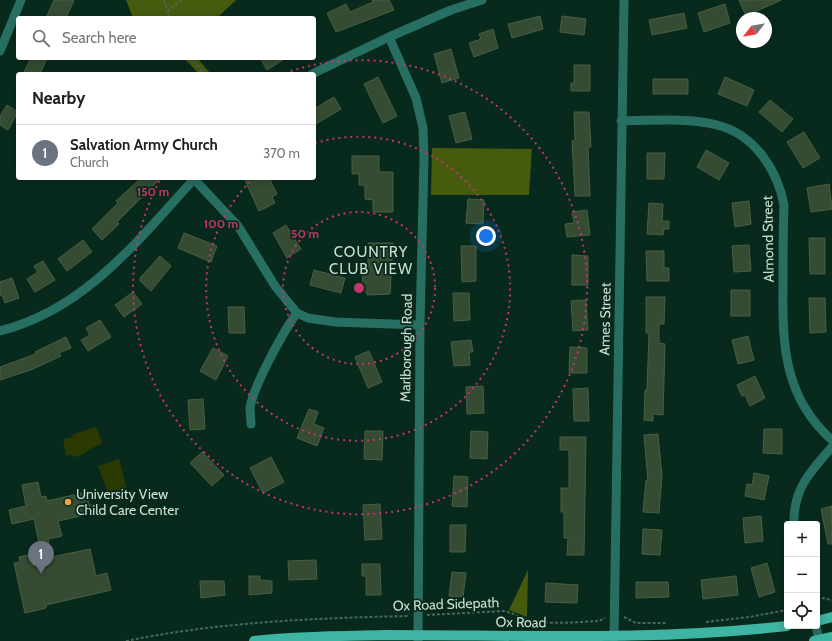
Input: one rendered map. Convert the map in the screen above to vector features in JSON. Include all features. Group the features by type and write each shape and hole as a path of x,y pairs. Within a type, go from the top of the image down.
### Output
{"main road":[{"path":"820,620 832,617"},
{"name":"Ox Road","path":"254,641 341,636 418,638 682,637 748,632 784,626"},
{"path":"816,641 832,638"}],"street":[{"path":"0,51 21,0"},
{"path":"316,72 389,37 451,10 482,0"},
{"name":"Ames Street","path":"614,638 624,0"},
{"name":"Marlborough Road","path":"389,37 416,98 423,128 424,158 420,325 418,638"},
{"name":"Almond Street","path":"621,121 700,122 717,125 744,138 755,147 768,163 780,187 784,205 782,326 786,362 793,384 802,403 820,430 832,440"},
{"path":"0,331 29,321 56,309 84,291 109,270 193,180"},
{"path":"197,180 238,226 275,286 297,313 308,318 335,322 420,325"},
{"path":"251,424 250,408 254,393 283,334 297,313"},
{"path":"794,521 794,512 798,494 808,473 832,447"},
{"path":"816,629 816,641"}],"path":[{"path":"164,0 169,16"},
{"path":"167,11 183,0"},
{"path":"192,60 203,72"},
{"path":"820,598 832,600"},
{"name":"Ox Road Sidepath","path":"126,641 171,632 238,625 328,618 418,616 438,613 490,611 514,613 526,620 539,622 599,621 602,618 623,617 636,623 668,624"},
{"path":"701,622 749,617 784,611"}],"green space":[{"path":"126,0 236,0 219,16 132,16"},
{"path":"186,60 199,60 209,72 197,72"},
{"path":"432,148 532,149 529,195 431,195"},
{"path":"96,427 102,443 84,454 75,457 71,455 66,456 63,439 71,438 74,434"},
{"path":"119,459 128,495 111,501 98,466"},
{"path":"528,570 527,617 509,610"}],"building":[{"path":"54,0 74,0 67,16 47,16"},
{"path":"372,0 389,0 394,10 336,32 327,13 346,4 350,12 373,2"},
{"path":"739,0 781,0 755,12 744,12"},
{"path":"725,4 730,23 704,32 698,13"},
{"path":"684,13 687,28 652,35 649,20"},
{"path":"540,16 543,29 512,38 508,24"},
{"path":"562,16 586,19 584,35 560,32"},
{"path":"493,29 498,48 474,57 469,43 481,39 479,34"},
{"path":"451,49 459,78 442,83 434,54"},
{"path":"30,60 46,60 41,72 24,72"},
{"path":"261,60 283,60 267,70"},
{"path":"574,65 590,65 590,91 571,91 571,83 574,83"},
{"path":"378,77 397,116 383,123 364,84"},
{"path":"725,77 754,90 747,106 718,94"},
{"path":"653,79 688,79 688,94 653,94"},
{"path":"334,97 341,109 316,124 316,108"},
{"path":"770,100 793,119 782,132 759,112"},
{"path":"7,105 16,111 16,116 8,130 0,125 0,116"},
{"path":"465,112 472,139 456,143 449,116"},
{"path":"574,112 589,112 591,147 588,147 590,196 575,196 572,141 575,140"},
{"path":"804,132 820,158 803,168 787,142"},
{"path":"706,150 729,163 719,180 697,167"},
{"path":"647,153 665,153 664,179 647,179"},
{"path":"352,156 379,156 379,172 393,172 393,212 373,212 373,200 365,199 365,185 359,185 359,174 352,174"},
{"path":"139,180 159,180 117,222 119,224 102,240 92,229 118,203 116,201"},
{"path":"245,180 270,180 277,194 272,197 275,203 259,211"},
{"path":"829,184 832,209 811,212 807,188"},
{"path":"468,199 484,200 483,224 466,223"},
{"path":"749,201 751,224 735,227 732,203"},
{"path":"649,203 663,204 662,221 669,221 669,229 664,229 663,235 647,234"},
{"path":"587,210 590,235 567,237 565,224 574,223 572,212"},
{"path":"286,225 301,249 287,258 273,233"},
{"path":"184,233 217,246 211,262 178,248"},
{"path":"809,238 825,238 825,274 810,274"},
{"path":"83,240 92,252 67,271 58,259"},
{"path":"368,243 393,243 390,294 367,295 367,292 362,292 363,268 368,268"},
{"path":"749,245 751,271 734,272 732,246"},
{"path":"461,246 476,246 476,281 462,282"},
{"path":"646,251 664,251 664,268 669,268 669,281 647,281"},
{"path":"572,255 588,256 588,285 572,285"},
{"path":"160,256 171,266 151,291 140,281 140,278"},
{"path":"43,261 55,280 35,292 27,279 38,272 34,266"},
{"path":"314,270 345,278 341,293 310,285"},
{"path":"12,278 19,298 5,303 2,295 0,296 0,282"},
{"path":"731,290 750,290 750,316 731,316"},
{"path":"133,292 142,304 124,317 115,305"},
{"path":"453,293 469,293 470,320 454,321"},
{"path":"646,297 665,297 664,324 659,324 659,343 665,344 663,415 653,414 653,421 644,420 645,390 647,390 649,333 646,333"},
{"path":"809,298 825,298 826,332 810,333"},
{"path":"586,300 588,330 573,331 571,301"},
{"path":"228,307 244,307 245,333 229,333"},
{"path":"100,320 111,337 88,351 81,340 90,335 86,328"},
{"path":"748,336 754,360 738,364 732,340"},
{"path":"66,337 71,348 59,353 61,356 33,369 0,380 0,367 36,354 35,352"},
{"path":"471,340 473,352 469,352 470,365 454,366 451,342"},
{"path":"570,347 587,348 587,373 569,373"},
{"path":"213,348 228,356 216,380 200,371"},
{"path":"369,351 382,382 368,388 355,357"},
{"path":"755,376 765,398 750,406 745,395 742,396 737,385"},
{"path":"483,386 484,413 467,414 466,387"},
{"path":"588,388 589,421 574,421 573,389"},
{"path":"203,399 205,429 190,430 188,400"},
{"path":"309,409 318,412 314,424 324,428 317,446 297,438"},
{"path":"764,429 782,429 782,454 763,453"},
{"path":"365,431 383,431 382,460 364,459"},
{"path":"471,431 488,432 487,459 470,458"},
{"path":"658,434 662,476 659,513 643,512 646,480 648,481 644,435"},
{"path":"560,437 586,437 584,555 567,555 568,538 564,538 564,512 561,512 561,488 569,488 569,450 560,450"},
{"path":"202,452 224,475 212,486 190,463"},
{"path":"271,457 284,482 263,493 250,468"},
{"path":"754,473 769,476 764,500 745,496 747,484 752,485"},
{"path":"454,476 468,477 467,507 452,506"},
{"path":"38,482 41,497 46,496 47,501 87,492 89,505 92,505 94,513 58,521 62,536 48,539 52,557 90,549 96,576 107,573 111,590 46,605 46,608 25,613 14,563 20,562 19,557 41,552 34,519 12,524 9,510 26,506 22,485"},
{"path":"380,504 382,539 365,540 363,505"},
{"path":"832,506 832,544 828,544 821,509"},
{"path":"761,516 763,541 745,543 743,518"},
{"path":"450,525 466,525 465,552 450,552"},
{"path":"643,529 662,530 660,555 642,554"},
{"path":"316,560 317,579 289,580 288,561"},
{"path":"767,563 775,592 759,597 751,568"},
{"path":"362,564 380,564 381,595 366,595 366,576 362,576"},
{"path":"452,572 466,573 463,597 449,596"},
{"path":"249,576 260,576 260,580 272,581 272,593 249,595"},
{"path":"736,576 738,595 703,599 701,580"},
{"path":"200,581 224,581 225,595 201,598"},
{"path":"636,582 668,582 669,597 636,598"},
{"path":"546,583 578,585 577,603 545,602"}],"place":[{"name":"University View Child Care Center","path":"68,502"},
{"name":"Salvation Army Church","path":"41,574"}],"district":[{"name":"COUNTRY CLUB VIEW","path":"371,260"}]}
